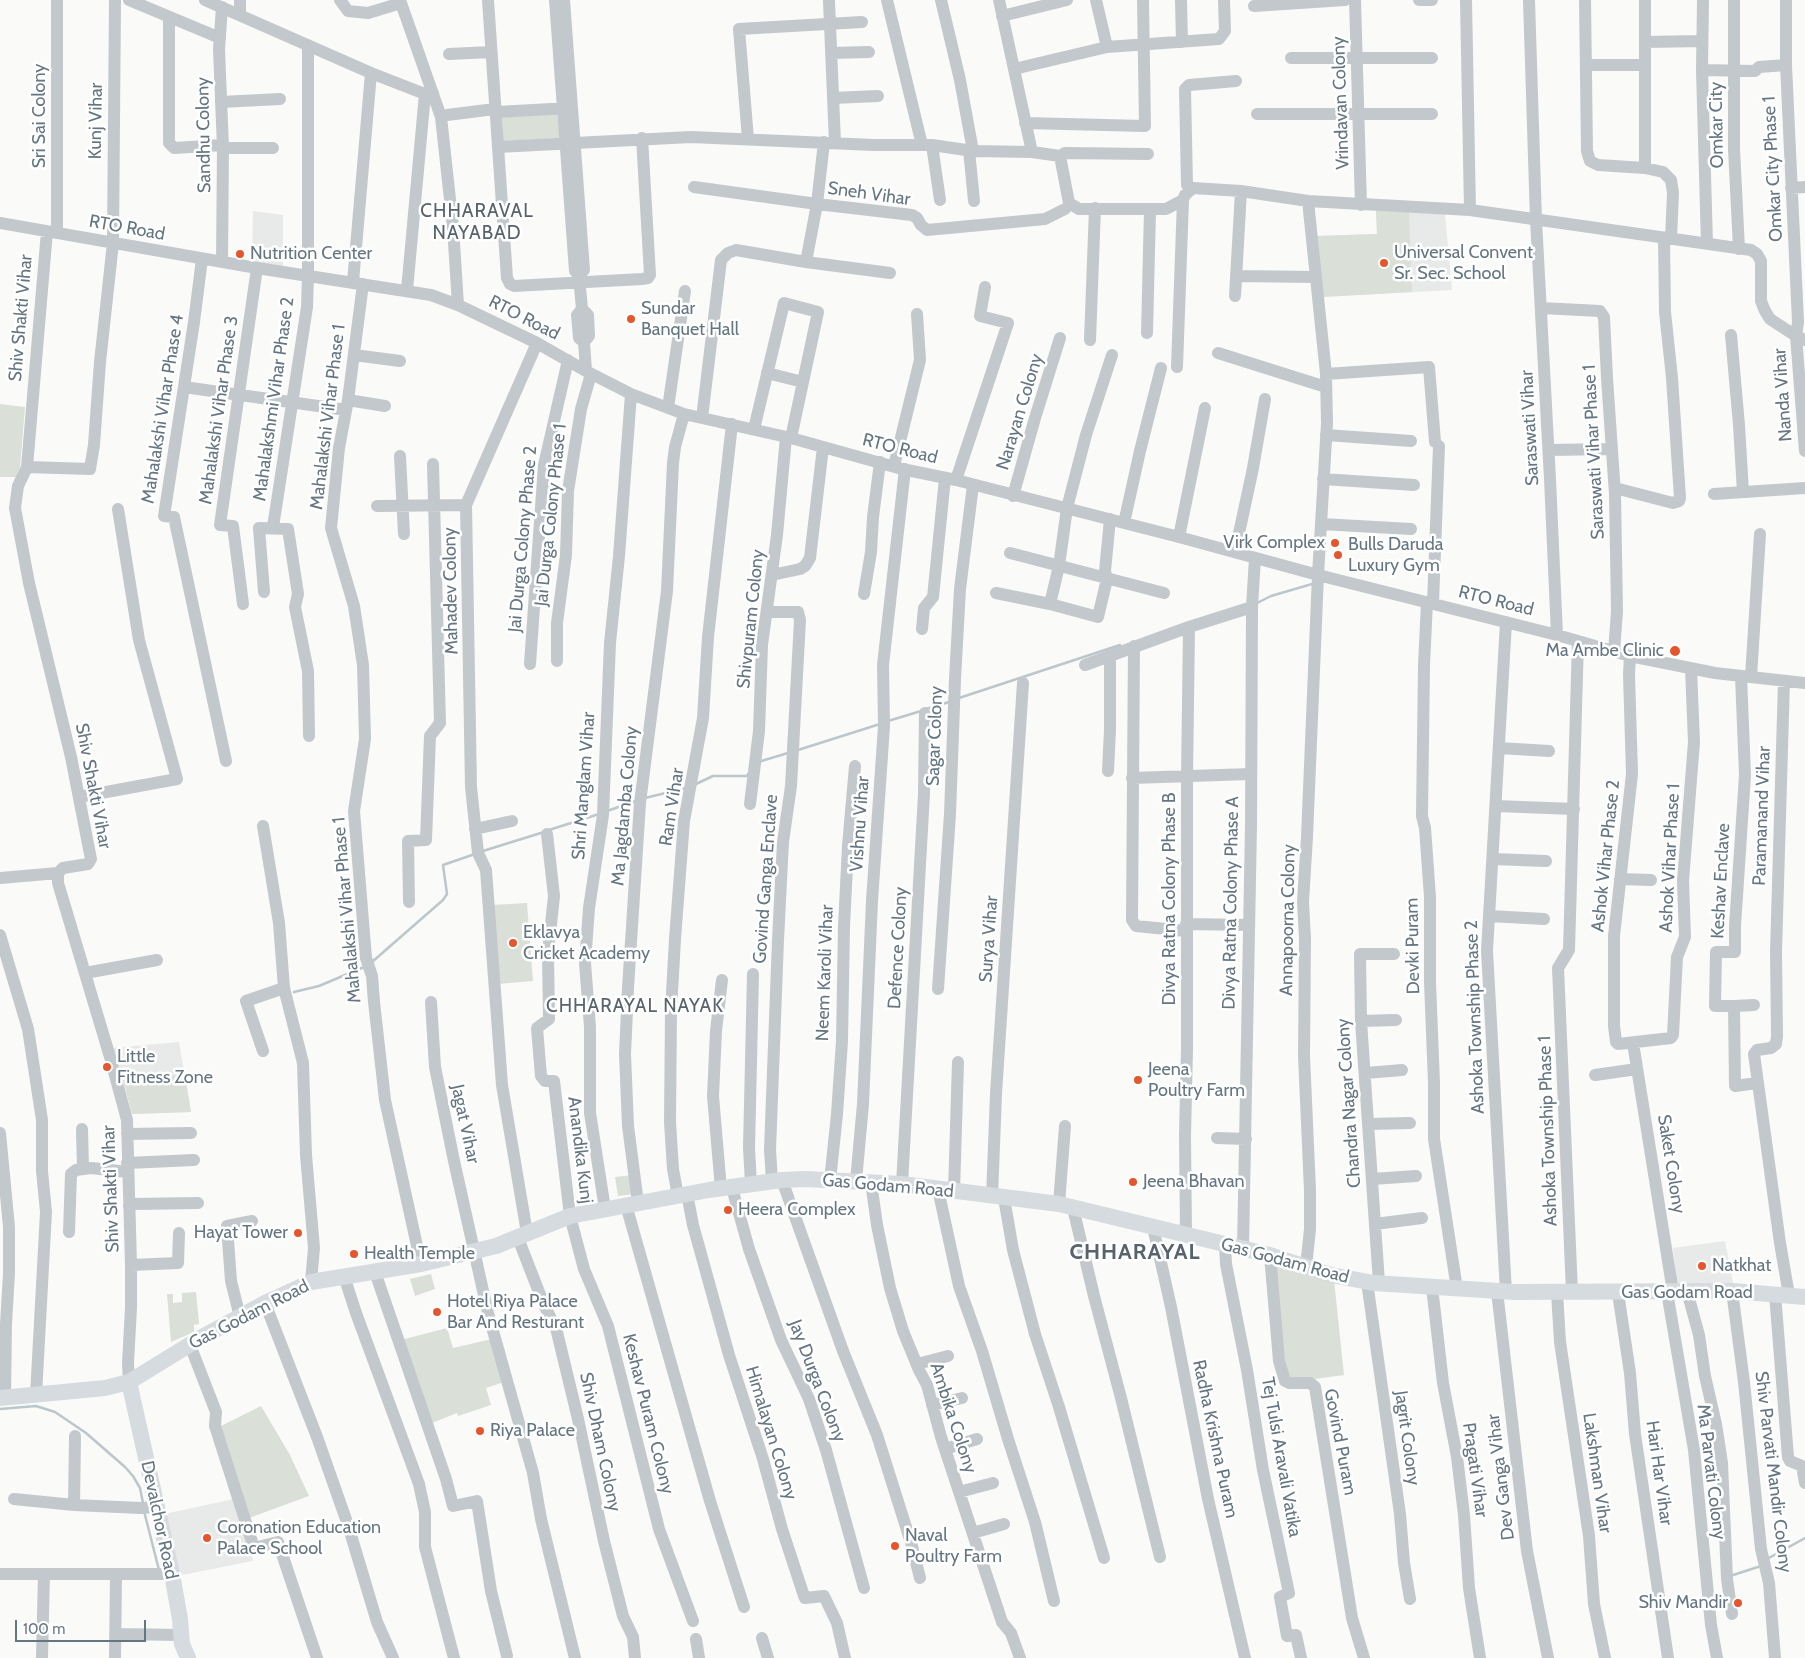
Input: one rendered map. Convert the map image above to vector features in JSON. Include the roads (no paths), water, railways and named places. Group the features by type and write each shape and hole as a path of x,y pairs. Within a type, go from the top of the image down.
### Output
{"main road":[{"name":"Gas Godam Road","path":"3,1398 105,1388 129,1382 190,1344 265,1303 311,1282 421,1264 496,1246 570,1216 777,1180 805,1179 902,1184 1066,1206 1270,1255 1331,1275 1373,1282 1457,1289 1564,1293 1732,1291 1790,1295"},
{"name":"Devalchor Road","path":"129,1382 148,1507 172,1574 182,1644 188,1658"}],"street":[{"name":"Sri Sai Colony","path":"52,232 56,0"},
{"name":"Kunj Vihar","path":"27,467 90,469 94,445 100,362 113,243 115,0"},
{"path":"129,0 220,38"},
{"path":"206,0 372,73 429,93"},
{"path":"240,0 240,15"},
{"path":"340,0 348,11 368,13 401,2 429,93 441,116 453,226 458,304"},
{"path":"488,0 507,278 510,284 514,286 580,279 648,278 650,275 642,138"},
{"path":"555,0 562,46 569,143 584,270 580,279"},
{"path":"562,46 564,0"},
{"path":"887,0 927,145 940,200"},
{"path":"940,0 960,80 971,151 974,201"},
{"path":"999,0 1032,152"},
{"path":"1002,16 1067,0"},
{"path":"1096,0 1107,47"},
{"path":"1025,123 1145,126 1143,0"},
{"path":"1182,0 1182,42"},
{"path":"1014,69 1107,47 1219,39 1225,31 1224,0"},
{"path":"1254,6 1345,0"},
{"name":"Vrindavan Colony","path":"1355,0 1361,205"},
{"path":"1419,0 1432,0"},
{"path":"1466,0 1470,210"},
{"name":"Saraswati Vihar","path":"1529,0 1536,220 1557,635"},
{"path":"1585,0 1587,151 1590,161 1598,165 1645,168 1663,172 1671,180 1673,193 1668,238 1665,312 1680,498 1679,501 1673,503 1615,488"},
{"path":"1645,0 1645,168"},
{"path":"1703,0 1702,70 1707,244"},
{"name":"Omkar City","path":"1734,0 1734,149 1740,249"},
{"name":"Omkar City Phase 1","path":"1786,0 1786,65 1791,188 1798,322 1801,338"},
{"path":"694,187 817,204 830,142 833,98 828,1"},
{"name":"Sandhu Colony","path":"222,7 220,38 223,147 222,262"},
{"path":"169,17 169,144 174,148 273,148"},
{"path":"748,139 739,29 862,22"},
{"path":"1645,42 1702,41"},
{"name":"Mahalakshmi Vihar Phase 2","path":"273,528 307,307 308,45"},
{"path":"449,54 491,52"},
{"path":"831,53 869,52"},
{"path":"1291,58 1432,58"},
{"path":"1586,65 1645,65"},
{"path":"1702,70 1755,70 1759,67 1786,65"},
{"name":"Mahalakshi Vihar Phase 1","path":"372,73 354,355 339,448 331,528 354,606 363,665 365,739 354,811 366,958 372,976 385,1100 421,1264"},
{"path":"1177,367 1187,184 1185,89 1189,85 1236,81"},
{"path":"408,290 429,93"},
{"path":"833,98 878,96"},
{"path":"221,102 280,99"},
{"path":"447,115 567,108"},
{"path":"1257,114 1432,114"},
{"path":"498,148 691,136 874,145 927,145 971,151 1032,152 1060,156 1065,153 1148,154"},
{"path":"1060,156 1069,203 1079,209 1166,209 1193,188 1241,191 1308,201 1470,210 1751,250 1758,254 1762,261 1761,301 1765,311 1770,319 1801,338"},
{"path":"1791,188 1805,187"},
{"path":"1235,296 1241,191"},
{"name":"Annapoorna Colony","path":"1306,1267 1310,1229 1310,1190 1304,1056 1305,931 1303,902 1326,435 1326,374 1308,201"},
{"name":"Sneh Vihar","path":"806,262 817,204 912,216 917,218 927,230 1045,219 1065,209"},
{"path":"1090,340 1095,208"},
{"path":"1148,333 1150,210"},
{"name":"RTO Road","path":"0,223 202,259 432,295 458,304 537,342 631,394 684,414 754,429 900,468 1067,508 1557,635 1630,656 1691,670 1805,683"},
{"name":"Shiv Shakti Vihar","path":"52,232 27,467 18,486 14,508 29,584 69,748 91,860 88,864 63,868 58,873 58,883 125,1106 127,1120 131,1265 129,1382"},
{"path":"702,418 721,260 728,253 736,250 890,274"},
{"name":"Mahalakshi Vihar Phase 4","path":"202,259 164,516 174,517 226,761"},
{"name":"Mahalakshi Vihar Phase 3","path":"243,604 233,526 220,525 257,268"},
{"path":"1236,276 1316,277"},
{"name":"Jai Durga Colony Phase 1","path":"558,661 557,623 566,555 568,491 589,372 584,342 589,336 583,327 588,314 582,309 580,279"},
{"path":"922,629 924,608 934,597 951,479 1008,323 980,316 985,287"},
{"path":"668,408 685,291"},
{"name":"Shivpuram Colony","path":"750,804 758,731 762,645 789,438 818,312 784,303 767,373"},
{"name":"Saraswati Vihar Phase 1","path":"1541,308 1600,311 1603,313 1615,488 1617,612 1614,652"},
{"name":"Vishnu Vihar","path":"864,1182 863,1104 872,901 884,726 883,665 900,468 920,360 917,314"},
{"path":"1731,335 1743,492"},
{"name":"Narayan Colony","path":"1013,496 1060,338"},
{"name":"Nanda Vihar","path":"1801,338 1805,451"},
{"name":"Mahadev Colony","path":"478,853 471,787 466,505 537,342"},
{"path":"1218,353 1326,387"},
{"path":"354,355 400,361"},
{"path":"1050,604 1059,566 1067,508 1086,435 1112,355"},
{"name":"Jai Durga Colony Phase 2","path":"530,664 544,465 568,360"},
{"path":"1326,374 1429,367 1437,444 1430,603"},
{"path":"1124,523 1161,368"},
{"path":"754,429 767,373 803,382"},
{"path":"184,387 292,402 385,406"},
{"name":"Shri Manglam Vihar","path":"605,1209 590,1113 590,1027 585,963 589,908 603,815 610,643 619,556 631,394"},
{"path":"1235,552 1253,468 1265,399"},
{"path":"1179,537 1205,408"},
{"name":"Ma Jagdamba Colony","path":"684,414 675,447 673,463 666,591 640,803 625,1054 628,1126 632,1204 710,1502 744,1607"},
{"name":"Ram Vihar","path":"683,1195 673,1169 670,1122 671,1011 675,939 684,821 703,718 708,637 732,424"},
{"path":"1326,435 1411,441"},
{"path":"772,575 800,569 805,566 810,558 823,447"},
{"path":"1549,450 1612,449"},
{"path":"400,456 404,534"},
{"path":"864,594 871,552 880,462"},
{"path":"409,902 408,841 426,840 430,736 440,723 433,464"},
{"path":"1323,479 1414,485"},
{"name":"Sagar Colony","path":"938,990 950,814 960,598 973,485"},
{"path":"1714,494 1805,488"},
{"path":"377,506 466,505"},
{"path":"79,797 177,779 139,640 118,509"},
{"path":"996,593 1050,604 1098,617 1106,579 1110,519"},
{"path":"1321,524 1411,529"},
{"path":"264,592 258,528 288,529 298,594 295,607 308,671 309,736"},
{"path":"1746,677 1760,534"},
{"path":"1010,553 1164,593"},
{"name":"Divya Ratna Colony Phase A","path":"1243,1249 1252,607 1255,558"},
{"name":"Devki Puram","path":"1430,603 1424,666 1422,816 1430,897 1434,1139 1457,1289"},
{"path":"1084,665 1134,646 1252,607"},
{"name":"Govind Ganga Enclave","path":"767,612 798,612 800,620 791,786 783,842 778,940 770,1150 777,1180"},
{"name":"Ashoka Township Phase 2","path":"1502,1291 1487,951 1506,622"},
{"name":"Divya Ratna Colony Phase B","path":"1186,1235 1187,776 1190,627"},
{"path":"1496,806 1574,809 1578,641"},
{"path":"1134,646 1132,778 1133,924 1144,927 1186,928 1249,925"},
{"path":"1108,771 1110,655"},
{"name":"Ashok Vihar Phase 2","path":"1630,656 1632,774 1614,936 1614,1026 1617,1043 1633,1042"},
{"name":"Ashok Vihar Phase 1","path":"1633,1042 1672,1038 1674,1035 1676,957 1685,936 1683,881 1694,742 1691,670"},
{"name":"Keshav Enclave","path":"1734,1006 1715,1006 1715,979 1716,952 1735,952 1745,775 1746,677"},
{"name":"Paramanand Vihar","path":"1757,1083 1754,1054 1757,1050 1772,1048 1776,1044 1776,952 1784,681"},
{"name":"Surya Vihar","path":"1023,683 998,1064 998,1197 1036,1334 1104,1558"},
{"name":"Defence Colony","path":"902,1184 924,794 925,713"},
{"path":"1499,748 1549,751"},
{"name":"Neem Karoli Vihar","path":"830,1181 842,1041 844,926 855,766"},
{"path":"1132,778 1250,774"},
{"name":"Ashoka Township Phase 1","path":"1564,1293 1558,968 1569,950 1574,809"},
{"path":"475,829 512,821"},
{"path":"263,826 279,923 284,988 303,1063 306,1155 314,1248 311,1282"},
{"name":"Anandika Kunj","path":"547,834 554,896 548,952 549,1020 537,1028 541,1076 545,1081 554,1081 570,1216"},
{"name":"Shiv Dham Colony","path":"478,853 486,870 502,1085 522,1235 544,1305 556,1328 604,1541 623,1616 633,1637 635,1658"},
{"path":"1493,859 1546,861"},
{"path":"0,878 58,873"},
{"path":"1620,879 1651,880"},
{"path":"1489,916 1544,919"},
{"path":"0,935 28,1029 42,1120 42,1171 46,1212 36,1395"},
{"name":"Chandra Nagar Colony","path":"1373,1282 1375,1224 1361,1021 1360,954 1394,954"},
{"path":"85,974 157,960"},
{"path":"751,1184 749,1148 753,974"},
{"name":"Jay Durga Colony","path":"722,980 716,1030 713,1096 726,1188 781,1340 809,1400 826,1450 864,1588"},
{"path":"263,1051 246,1001 284,988"},
{"name":"Jagat Vihar","path":"431,1002 435,1068 454,1161 488,1313 533,1473 541,1519 575,1658"},
{"path":"1754,1005 1734,1006 1734,1085 1757,1083 1780,1244 1790,1295 1788,1457 1790,1462 1802,1466 1805,1483"},
{"path":"1361,1021 1396,1020"},
{"name":"Saket Colony","path":"1633,1042 1676,1292"},
{"path":"958,1062 946,1190 959,1286 982,1351 1035,1522 1054,1601"},
{"path":"1595,1075 1637,1069"},
{"path":"1366,1073 1402,1070"},
{"path":"1369,1124 1410,1123"},
{"path":"1065,1126 1066,1206 1094,1296 1160,1557"},
{"path":"82,1129 84,1169"},
{"path":"0,1133 9,1227 9,1274 3,1398"},
{"path":"127,1134 191,1133"},
{"path":"1216,1138 1246,1139"},
{"path":"69,1232 71,1174 76,1170 194,1160"},
{"path":"1372,1179 1416,1176"},
{"path":"777,1180 877,1435 912,1546 920,1578"},
{"name":"Ambika Colony","path":"864,1182 877,1226 890,1288 903,1331 927,1385 945,1449 1002,1622 1011,1634 1020,1658"},
{"name":"Himalayan Colony","path":"683,1195 729,1355 763,1459 790,1554 806,1598 824,1596 837,1623 845,1658"},
{"path":"129,1206 133,1204 198,1203"},
{"name":"Keshav Puram Colony","path":"570,1216 584,1269 608,1326 659,1529 693,1620"},
{"path":"1375,1224 1422,1218"},
{"path":"240,1317 231,1280 227,1226 252,1221"},
{"name":"Radha Krishna Puram","path":"1153,1227 1171,1306 1208,1500 1245,1658"},
{"path":"131,1265 178,1263 179,1233"},
{"name":"Tej Tulsi Aravali Vatika","path":"1225,1245 1226,1264 1247,1370 1263,1470 1289,1593 1280,1597 1287,1636 1296,1635 1301,1658"},
{"name":"Govind Puram","path":"1270,1255 1279,1361 1285,1381 1289,1383 1310,1383 1315,1388 1352,1618 1364,1658"},
{"path":"375,1272 443,1470 453,1506 477,1501 491,1591 507,1656"},
{"path":"344,1276 419,1484 425,1512 425,1547 454,1658"},
{"name":"Jagrit Colony","path":"1373,1282 1374,1342 1385,1408 1410,1599"},
{"name":"Pragati Vihar","path":"1432,1287 1443,1384 1458,1467 1464,1514 1469,1588 1480,1658"},
{"name":"Dev Ganga Vihar","path":"1502,1291 1527,1550 1548,1658"},
{"name":"Shiv Parvati Mandir Colony","path":"1732,1291 1744,1382 1761,1549 1769,1583 1776,1658"},
{"name":"Hari Har Vihar","path":"1618,1292 1630,1373 1635,1434 1668,1658"},
{"path":"1676,1292 1699,1335 1705,1376 1716,1424 1722,1463 1726,1579 1732,1614"},
{"name":"Ma Parvati Colony","path":"1676,1292 1711,1626 1717,1658"},
{"name":"Lakshman Vihar","path":"1564,1293 1560,1342 1589,1536 1594,1604 1605,1658"},
{"path":"265,1303 317,1437 348,1525 378,1622 393,1658"},
{"path":"190,1344 216,1412 215,1426 254,1548 278,1542 317,1658"},
{"path":"917,1364 948,1356"},
{"path":"932,1405 962,1398"},
{"path":"74,1505 75,1436"},
{"path":"945,1449 977,1438"},
{"path":"959,1492 993,1482"},
{"path":"14,1499 74,1505 148,1507"},
{"path":"973,1533 1004,1524"},
{"path":"0,1574 172,1574"},
{"path":"42,1658 44,1574"},
{"path":"115,1658 116,1574"},
{"path":"115,1634 181,1635"},
{"path":"762,1638 768,1658"},
{"path":"696,1639 699,1658"}],"waterway":[{"path":"1257,603 1271,596 1312,584"},
{"path":"959,698 1120,645"},
{"path":"926,709 949,702"},
{"path":"888,721 921,711"},
{"path":"798,750 880,724"},
{"path":"758,762 788,753"},
{"path":"696,784 713,776 747,776 748,774"},
{"path":"645,798 686,788"},
{"path":"607,811 636,801"},
{"path":"549,830 599,814"},
{"path":"483,851 544,832"},
{"path":"372,962 443,900 447,894 443,865 475,854"},
{"path":"294,992 319,986 364,967"},
{"path":"0,1409 36,1406 55,1412 86,1433 125,1467 140,1488 143,1503"},
{"path":"144,1511 159,1570"},
{"path":"1767,1559 1805,1538"},
{"path":"1730,1576 1761,1566"}],"place":[{"name":"Nutrition Center","path":"240,254"},
{"name":"Universal Convent Sr. Sec. School","path":"1384,263"},
{"name":"Sundar Banquet Hall","path":"631,319"},
{"name":"Virk Complex","path":"1335,543"},
{"name":"Bulls Daruda Luxury Gym","path":"1338,555"},
{"name":"Ma Ambe Clinic","path":"1675,651"},
{"name":"Eklavya Cricket Academy","path":"513,943"},
{"name":"Little Fitness Zone","path":"107,1067"},
{"name":"Jeena Poultry Farm","path":"1138,1080"},
{"name":"Jeena Bhavan","path":"1133,1182"},
{"name":"Heera Complex","path":"728,1210"},
{"name":"Hayat Tower","path":"298,1233"},
{"name":"Health Temple","path":"354,1254"},
{"name":"Natkhat","path":"1702,1266"},
{"name":"Hotel Riya Palace Bar And Resturant","path":"437,1312"},
{"name":"Riya Palace","path":"480,1431"},
{"name":"Coronation Education Palace School","path":"207,1538"},
{"name":"Naval Poultry Farm","path":"895,1546"},
{"name":"Shiv Mandir","path":"1738,1603"}],"district":[{"name":"CHHARAVAL NAYABAD","path":"477,222"},
{"name":"CHHARAYAL NAYAK","path":"635,1006"},
{"name":"CHHARAYAL","path":"1135,1253"}]}
